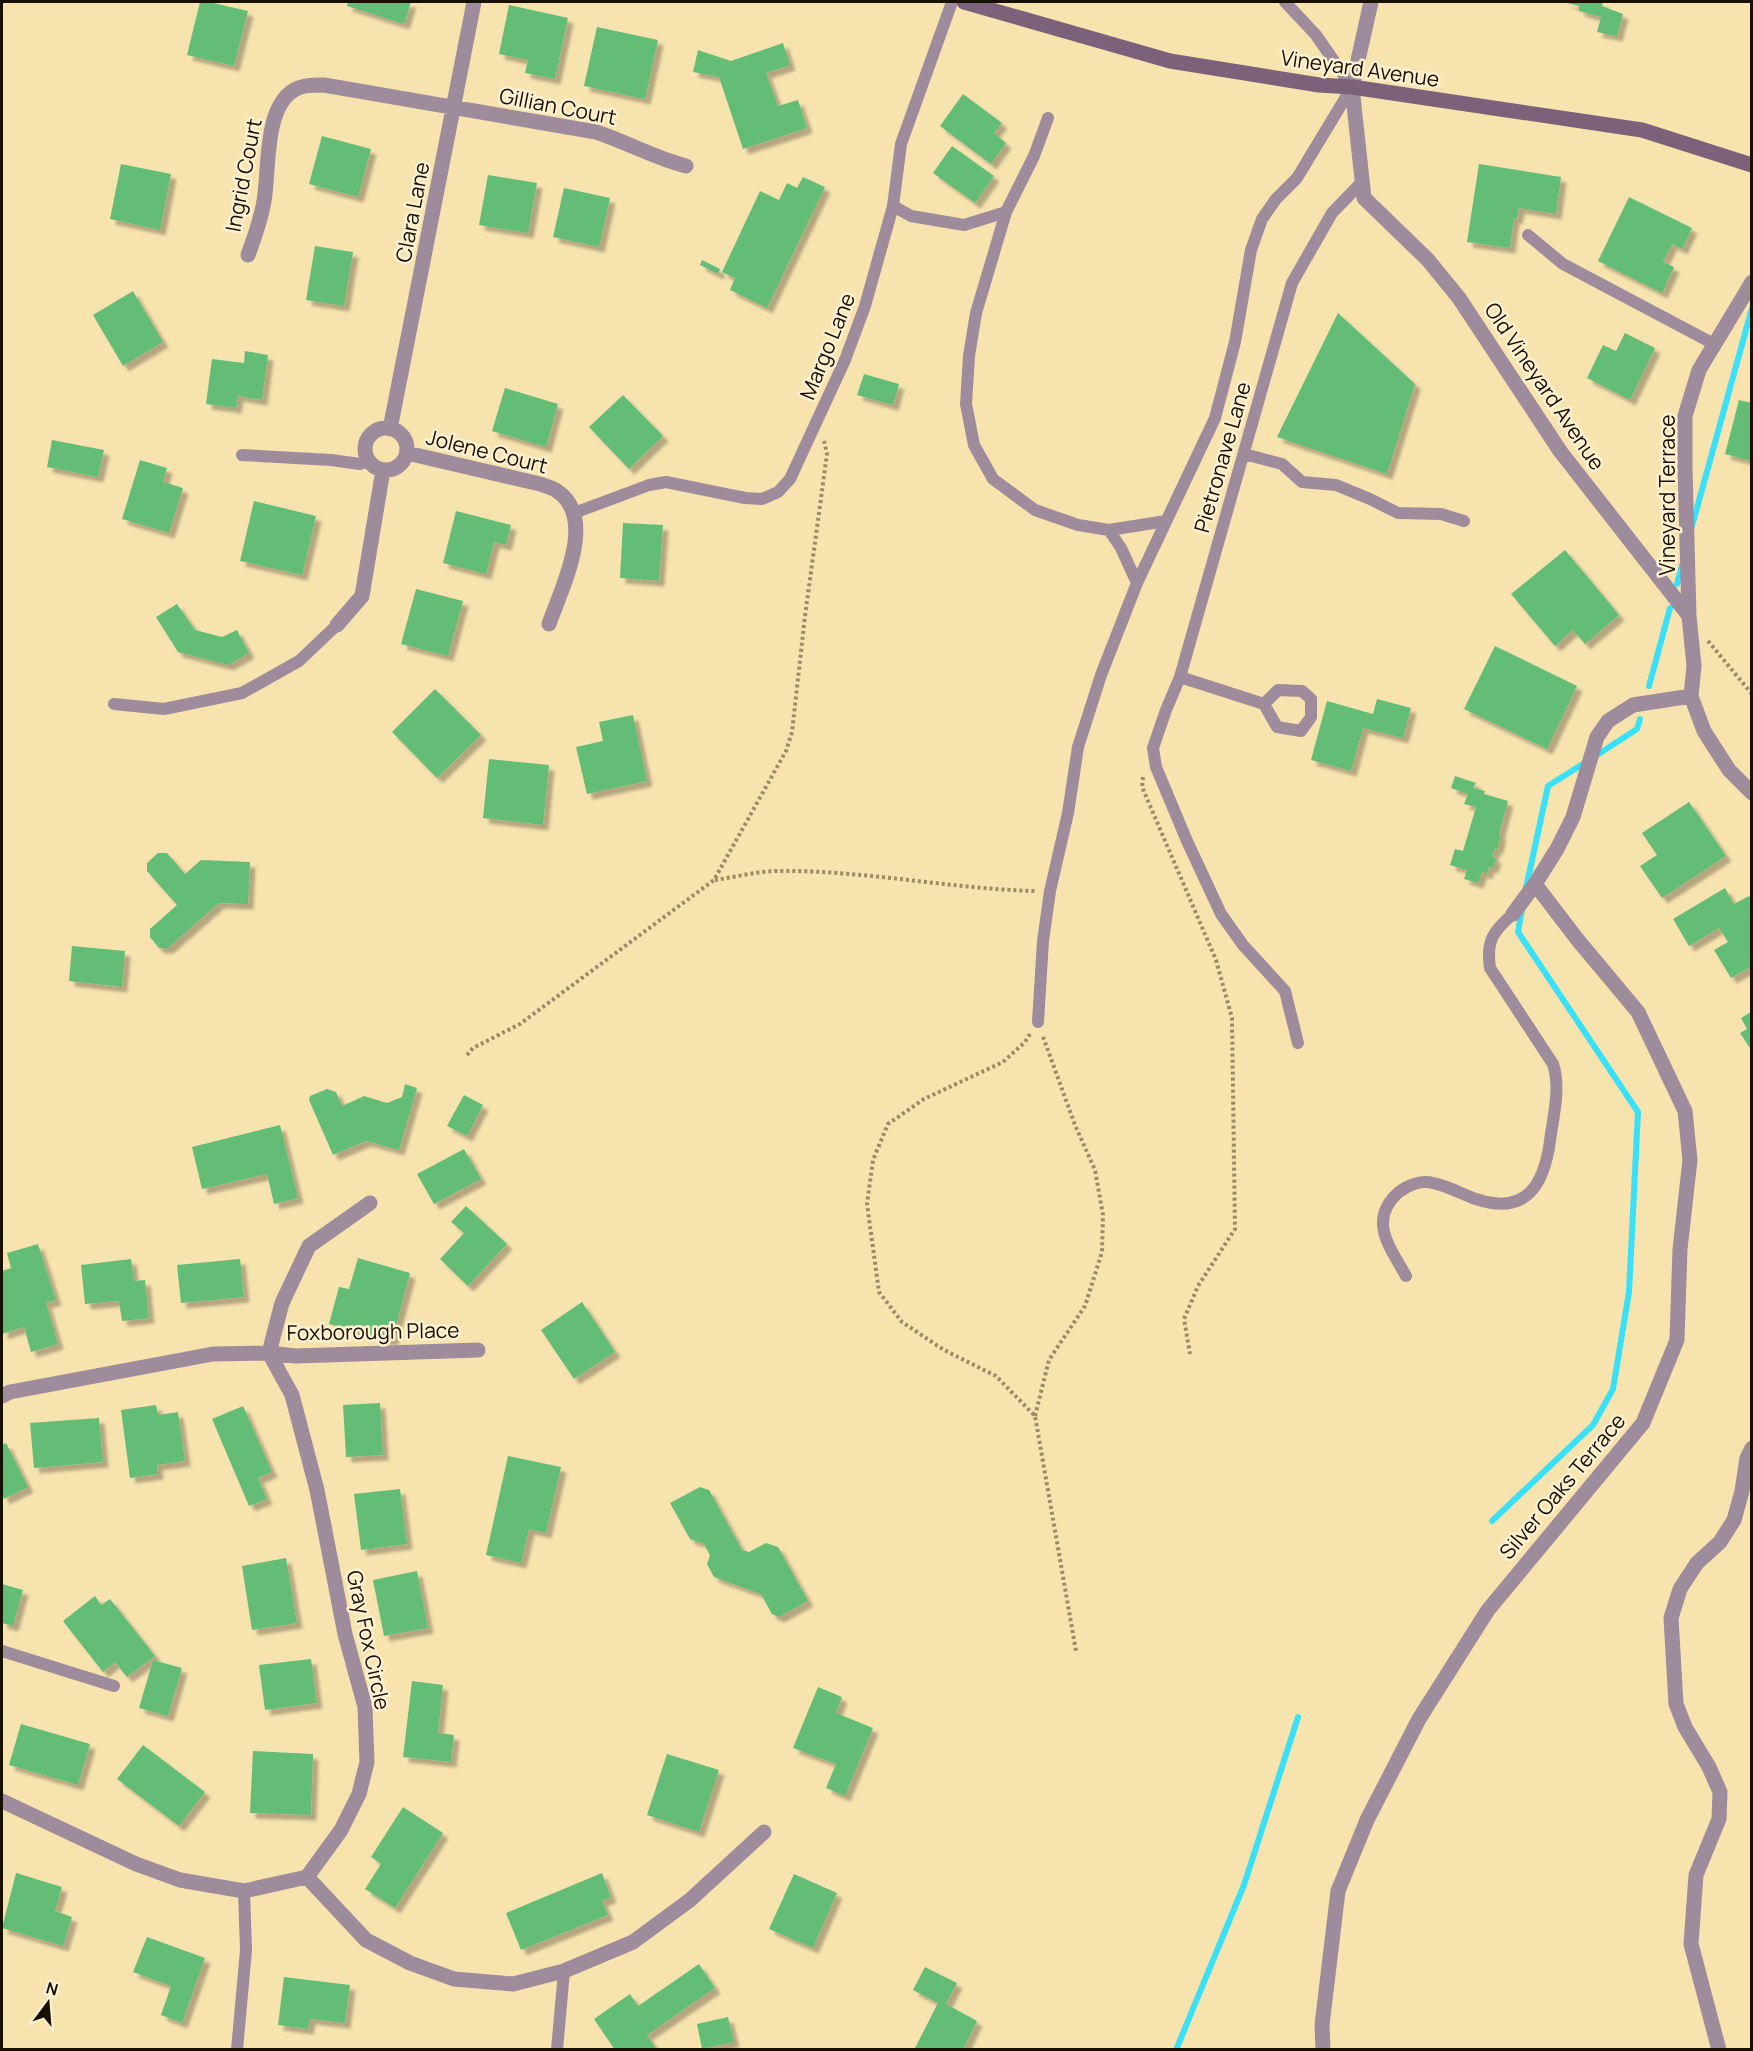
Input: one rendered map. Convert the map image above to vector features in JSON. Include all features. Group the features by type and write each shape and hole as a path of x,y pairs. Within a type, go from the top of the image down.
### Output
{"street":[{"name":"Clara Lane","path":"390,429 473,2"},
{"name":"Vineyard Avenue","path":"964,2 1170,61 1319,85 1352,87 1642,130 1752,165"},
{"name":"Old Vineyard Avenue","path":"1371,2 1352,87 1364,198 1428,260 1459,298 1560,451 1689,616"},
{"name":"Ingrid Court","path":"248,255 264,202 274,117 280,104 289,93 304,86 324,85 454,107"},
{"name":"Gillian Court","path":"454,107 596,132 625,141 662,160 686,166"},
{"name":"Vineyard Terrace","path":"1691,696 1694,666 1689,616 1685,416 1699,370 1752,282"},
{"path":"379,429 390,429 404,438 407,453 400,465 393,469 383,470 368,461 365,447 368,438 379,429"},
{"name":"Jolene Court","path":"407,453 540,484 558,491 572,506 574,513"},
{"path":"337,625 362,596 383,470"},
{"path":"549,624 577,539 577,522 574,513"},
{"path":"1513,914 1557,849 1573,818 1597,737 1608,721 1633,705 1691,696 1704,731 1729,770 1752,793"},
{"name":"Silver Oaks Terrace","path":"1323,2049 1322,2025 1338,1892 1367,1820 1419,1719 1488,1610 1643,1423 1677,1340 1680,1249 1690,1160 1685,1111 1638,1012 1535,884"},
{"path":"2,1396 10,1392 213,1354 268,1353 282,1303 309,1246 370,1203"},
{"name":"Foxborough Place","path":"268,1353 296,1356 478,1350"},
{"name":"Gray Fox Circle","path":"268,1353 292,1395 317,1490 345,1634 364,1707 367,1762 359,1794 341,1830 307,1877"},
{"path":"1719,2049 1691,1944 1696,1875 1719,1819 1720,1792 1709,1767 1685,1727 1676,1704 1671,1618 1680,1589 1696,1563 1720,1542 1734,1520 1742,1491 1747,1458 1752,1448"},
{"path":"2,1801 136,1864 180,1880 244,1891 307,1877 366,1940 410,1963 454,1979 513,1983 564,1971 633,1942 690,1900 764,1832"}],"lane":[{"name":"Margo Lane","path":"574,513 649,485 666,482 745,498 762,499 778,492 790,479 845,360 865,306 893,206 901,144 952,2"},
{"path":"1038,1022 1043,941 1050,891 1068,813 1078,747 1101,675 1137,583 1215,418 1235,342 1251,250 1262,219 1276,199 1297,177 1352,87 1316,34 1285,2"},
{"path":"1048,118 1034,156 1006,212 976,313 969,356 966,404 974,445 993,479 1035,510 1078,525 1109,530 1166,521"},
{"name":"Pietronave Lane","path":"1298,1043 1285,991 1243,945 1221,914 1156,767 1153,748 1180,677 1292,283 1332,213 1362,182"},
{"path":"893,206 911,216 964,225 1006,212"},
{"path":"1528,235 1563,264 1714,344"},
{"path":"1244,454 1282,464 1302,482 1336,485 1398,513 1441,514 1464,521"},
{"path":"242,455 360,464 368,461"},
{"path":"1109,530 1121,548 1137,583"},
{"path":"114,705 164,709 243,693 299,661 337,625"},
{"path":"1180,677 1264,704"},
{"path":"1406,1276 1384,1237 1383,1220 1387,1203 1403,1189 1419,1183 1433,1183 1478,1200 1501,1204 1516,1201 1531,1191 1541,1179 1546,1165 1557,1075 1553,1065 1490,968 1488,953 1491,937 1513,914"},
{"path":"2,1651 114,1686"},
{"path":"237,2049 246,1950 244,1891"},
{"path":"557,2049 564,1971"}],"path":[{"path":"467,1055 473,1048 520,1024 714,880 786,751 792,732 826,454 820,416"},
{"path":"1689,616 1752,694"},
{"path":"1143,767 1142,787 1216,960 1232,1018 1235,1229 1198,1286 1184,1319 1190,1354"},
{"path":"714,880 776,871 839,872 998,890 1050,891"},
{"path":"1035,1416 996,1376 944,1350 902,1322 879,1292 867,1204 873,1160 888,1124 924,1099 1004,1062 1025,1042 1038,1022"},
{"path":"1038,1022 1058,1081 1095,1170 1103,1215 1102,1252 1085,1306 1049,1360 1035,1416 1076,1651"}],"building":[{"path":"200,2 248,11 234,66 187,55"},
{"path":"348,2 411,2 404,24 347,6"},
{"path":"1563,2 1603,2 1602,6 1623,14 1617,36 1597,32 1601,17 1579,11 1579,6"},
{"path":"509,5 568,18 555,79 525,73 528,60 499,54"},
{"path":"597,27 658,40 645,99 584,86"},
{"path":"783,43 790,65 766,73 778,106 798,100 807,128 743,149 719,77 693,72 698,50 731,61"},
{"path":"963,94 1002,123 994,133 1006,143 991,164 940,126"},
{"path":"322,136 371,149 358,197 309,184"},
{"path":"952,146 994,176 975,203 933,173"},
{"path":"121,164 171,174 160,230 110,219"},
{"path":"1479,164 1561,177 1556,214 1519,208 1517,219 1514,218 1510,248 1467,242"},
{"path":"488,175 537,183 528,233 479,225"},
{"path":"803,177 825,187 767,308 730,290 735,278 722,272 760,191 779,200 787,183 797,188"},
{"path":"564,188 610,198 599,247 553,237"},
{"path":"1629,197 1692,228 1682,249 1672,244 1663,262 1674,267 1662,293 1598,261"},
{"path":"315,246 353,252 344,306 306,300"},
{"path":"702,260 720,269 718,274 700,265"},
{"path":"133,291 163,342 123,366 93,315"},
{"path":"1338,313 1415,384 1387,474 1277,437"},
{"path":"1625,333 1655,348 1630,400 1587,378 1603,345 1616,351"},
{"path":"245,351 268,355 262,400 238,396 236,408 206,404 212,359 244,363"},
{"path":"864,374 899,384 893,405 857,395"},
{"path":"505,388 558,404 546,447 492,431"},
{"path":"623,395 663,436 629,469 589,427"},
{"path":"1739,400 1752,403 1752,461 1725,454"},
{"path":"52,440 104,450 98,477 47,467"},
{"path":"140,460 167,468 163,482 183,488 169,533 122,519"},
{"path":"254,501 316,516 302,575 240,561"},
{"path":"456,511 511,525 506,545 494,542 486,574 443,563"},
{"path":"623,523 663,525 659,581 620,578"},
{"path":"1565,550 1619,615 1585,644 1573,630 1555,646 1511,594"},
{"path":"416,589 463,601 448,656 401,644"},
{"path":"177,604 195,630 222,637 237,630 249,653 228,665 178,652 156,617"},
{"path":"1495,646 1577,686 1547,749 1464,709"},
{"path":"435,689 481,735 437,778 392,732"},
{"path":"1377,699 1411,708 1403,738 1363,728 1351,771 1311,760 1327,701 1373,714"},
{"path":"633,715 647,781 587,794 576,747 603,741 599,722"},
{"path":"489,759 549,765 543,825 483,818"},
{"path":"1455,776 1476,783 1473,788 1485,791 1484,794 1508,801 1497,850 1495,848 1492,857 1496,858 1493,868 1489,867 1487,874 1482,872 1478,883 1464,879 1467,870 1450,865 1455,849 1463,851 1476,807 1464,804 1468,794 1451,788"},
{"path":"1689,802 1726,856 1662,898 1640,866 1657,855 1642,833"},
{"path":"158,853 167,853 185,874 201,860 250,862 248,904 219,903 168,948 159,948 150,937 150,929 177,905 147,871 147,863"},
{"path":"1725,888 1734,904 1749,896 1752,900 1752,966 1731,978 1714,950 1728,942 1719,928 1689,946 1673,919"},
{"path":"72,946 125,951 122,987 69,981"},
{"path":"1752,1011 1752,1051 1740,1033 1747,1029 1741,1018"},
{"path":"405,1084 417,1088 399,1150 366,1141 333,1155 309,1100 310,1096 327,1089 336,1092 342,1106 364,1096 387,1103 402,1097"},
{"path":"464,1095 483,1105 467,1136 447,1126"},
{"path":"280,1125 298,1198 274,1204 267,1174 202,1189 192,1147"},
{"path":"464,1149 481,1179 434,1204 417,1174"},
{"path":"466,1206 507,1244 468,1286 440,1259 464,1233 451,1222"},
{"path":"38,1244 56,1300 46,1303 58,1344 31,1352 24,1327 2,1334 2,1271 11,1268 7,1253"},
{"path":"358,1258 410,1273 392,1341 329,1324 339,1287 349,1289"},
{"path":"131,1259 134,1281 145,1280 149,1318 122,1321 119,1301 85,1304 81,1265"},
{"path":"240,1259 244,1297 181,1303 177,1265"},
{"path":"582,1302 615,1352 574,1379 541,1330"},
{"path":"380,1403 383,1455 346,1457 343,1405"},
{"path":"156,1405 158,1415 178,1412 185,1461 157,1465 158,1474 130,1478 121,1410"},
{"path":"243,1406 272,1472 258,1478 267,1499 249,1506 212,1419"},
{"path":"99,1418 103,1462 34,1468 30,1423"},
{"path":"6,1443 28,1487 4,1499 2,1494 2,1445"},
{"path":"508,1456 561,1467 546,1533 529,1529 521,1563 486,1555"},
{"path":"700,1487 709,1490 742,1550 749,1552 766,1543 778,1547 808,1601 779,1617 772,1614 761,1594 714,1577 707,1564 710,1555 704,1544 690,1539 670,1503"},
{"path":"400,1489 407,1544 361,1550 354,1494"},
{"path":"286,1558 297,1623 252,1630 242,1566"},
{"path":"417,1571 428,1628 384,1636 373,1580"},
{"path":"2,1584 23,1590 13,1626 2,1623"},
{"path":"95,1596 101,1605 110,1599 155,1656 127,1677 115,1662 103,1672 63,1621"},
{"path":"311,1659 317,1703 265,1710 259,1665"},
{"path":"153,1660 182,1668 168,1716 139,1708"},
{"path":"412,1681 443,1685 438,1733 454,1735 451,1762 403,1757"},
{"path":"818,1687 842,1697 836,1713 873,1728 845,1796 826,1788 836,1764 793,1748"},
{"path":"21,1724 90,1744 78,1785 9,1765"},
{"path":"143,1745 205,1792 179,1826 117,1779"},
{"path":"253,1751 313,1754 311,1815 250,1813"},
{"path":"667,1754 719,1770 699,1832 647,1815"},
{"path":"403,1807 443,1833 395,1908 365,1889 381,1864 371,1857"},
{"path":"16,1873 62,1887 55,1911 72,1917 63,1946 2,1928"},
{"path":"602,1873 611,1897 602,1901 608,1915 521,1950 506,1913"},
{"path":"794,1874 837,1893 813,1948 769,1929"},
{"path":"147,1937 205,1958 182,2023 161,2015 171,1986 133,1972"},
{"path":"699,1964 715,1988 647,2035 655,2047 652,2050 615,2050 594,2019 630,1994 638,2006"},
{"path":"925,1967 957,1983 946,2004 977,2021 963,2050 914,2050 938,2003 913,1990"},
{"path":"284,1977 350,1985 345,2023 310,2019 308,2029 278,2025"},
{"path":"728,2017 734,2042 702,2049 697,2024"}],"waterway":[{"path":"1692,526 1752,308"},
{"path":"1677,584 1682,565"},
{"path":"1649,686 1670,608"},
{"path":"1594,757 1637,729 1640,719"},
{"path":"1526,888 1548,786 1586,762"},
{"path":"1492,1521 1593,1425 1613,1389 1629,1292 1638,1112 1518,932 1522,909"},
{"path":"1176,2050 1244,1885 1298,1717"}]}
